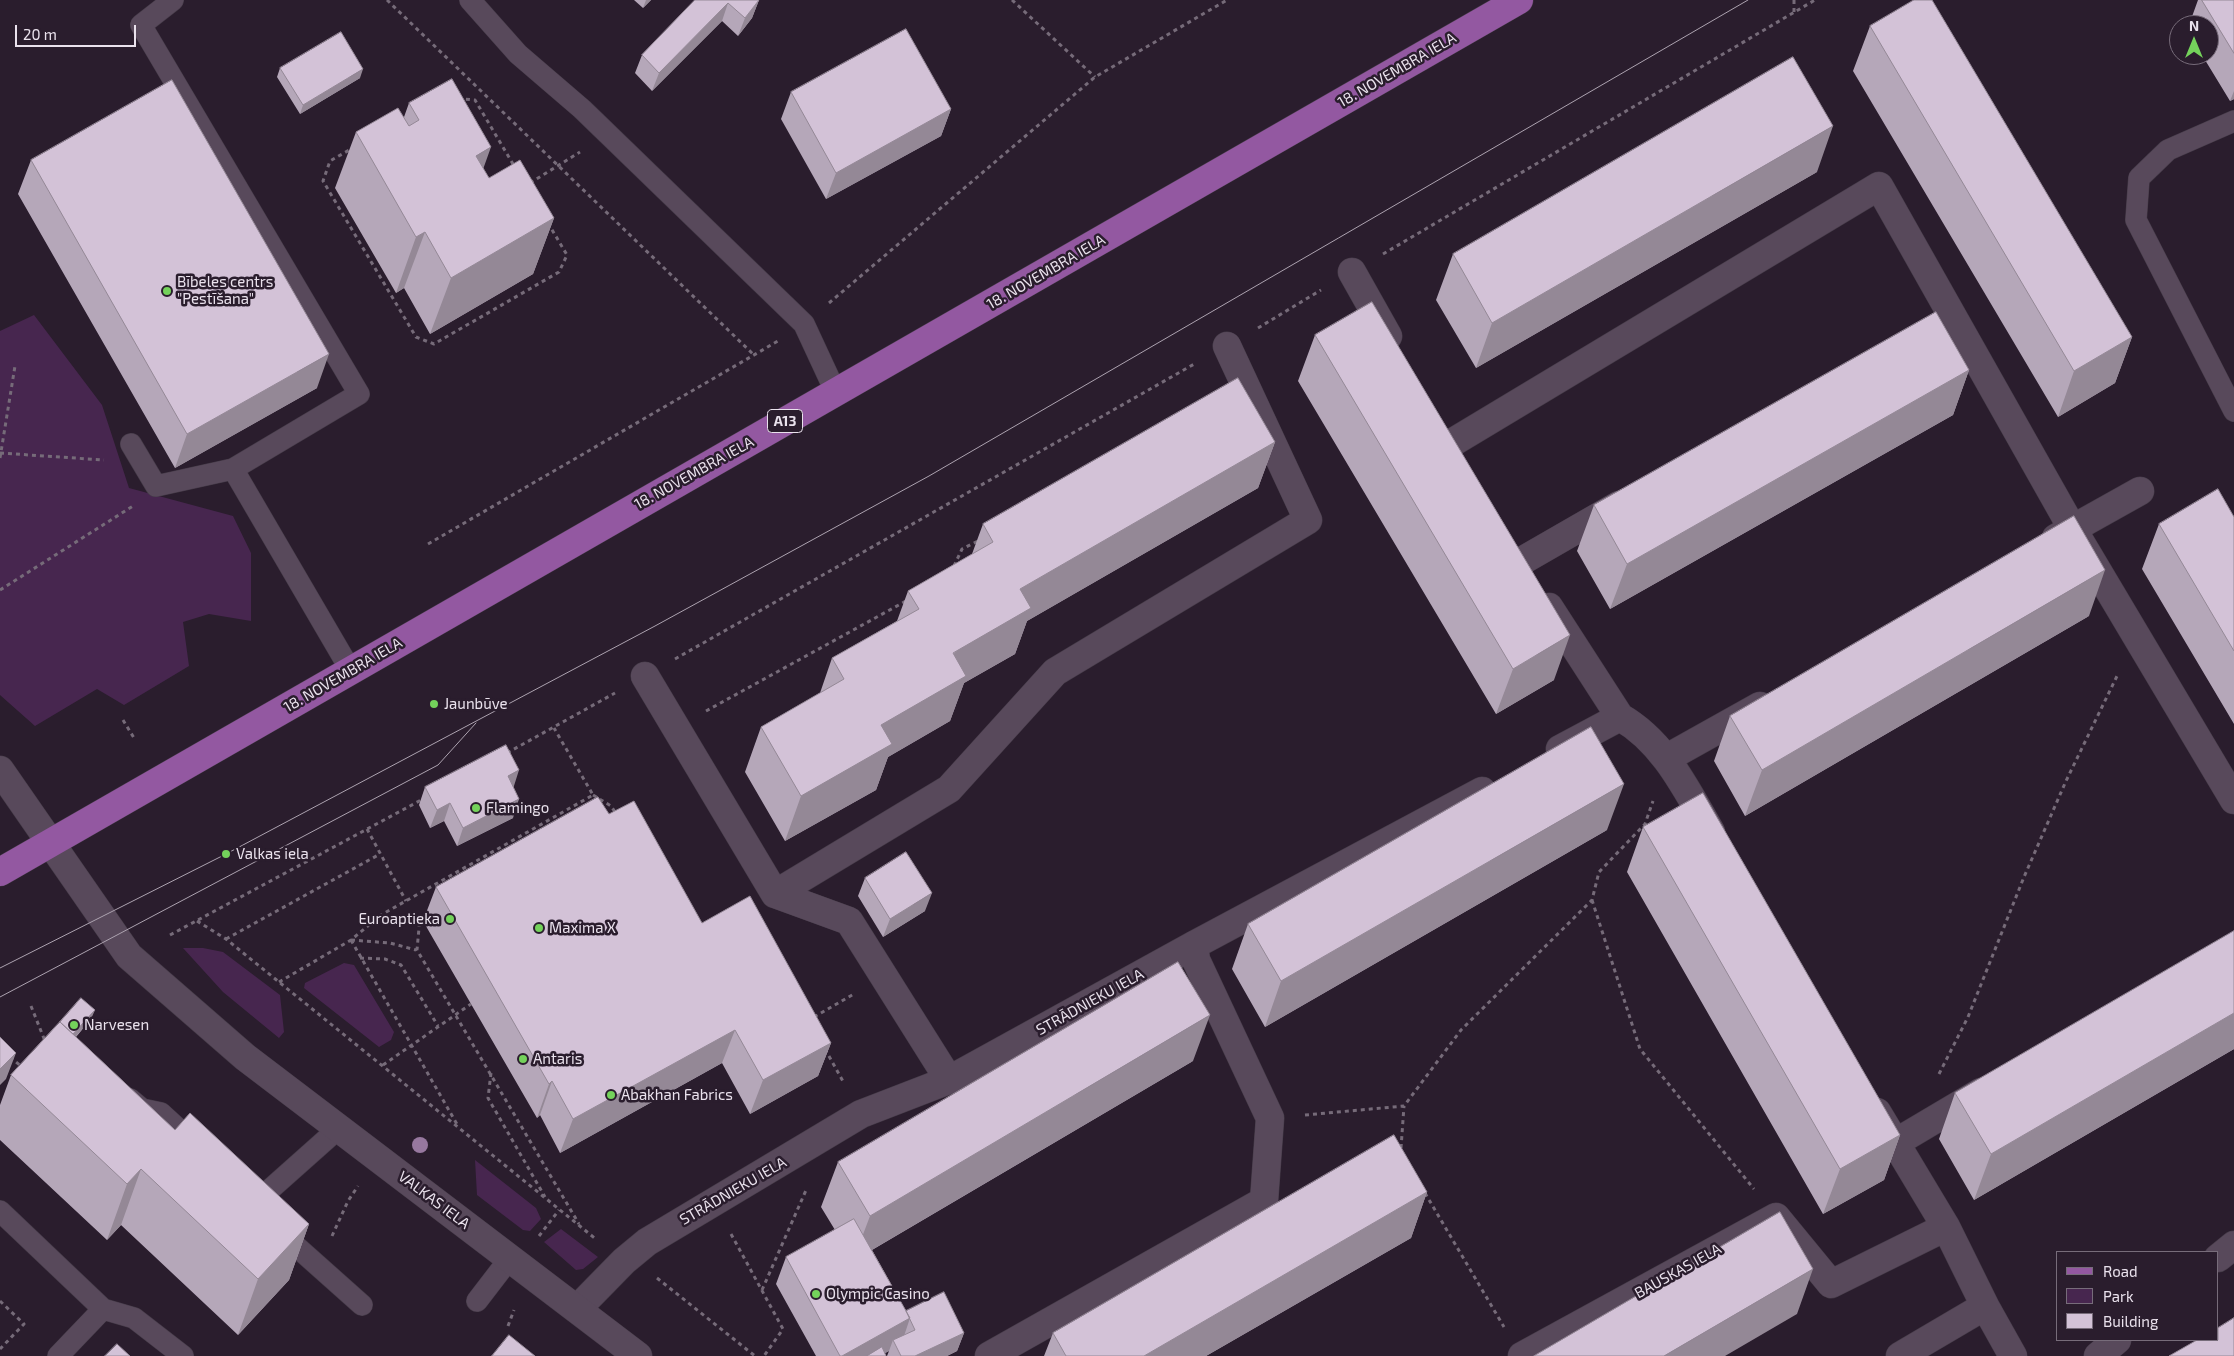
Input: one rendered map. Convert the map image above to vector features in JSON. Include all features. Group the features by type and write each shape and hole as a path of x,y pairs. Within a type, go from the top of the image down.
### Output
{"main road":[{"name":"18. NOVEMBRA IELA","path":"0,872 617,516 836,393 1519,0"}],"street":[{"path":"1465,469 1445,435 1879,186 1943,322 2072,528 2234,800"},
{"path":"1352,272 1401,358"},
{"path":"775,894 949,789 1055,672 1308,520 1227,346"},
{"path":"2038,548 2140,491"},
{"path":"1520,562 1641,493"},
{"path":"1505,536 1620,717 1636,726 1667,758 1723,852"},
{"path":"645,676 775,894 849,921 949,1080"},
{"path":"1667,758 1779,694"},
{"path":"1542,759 1620,717"},
{"name":"VALKAS IELA","path":"0,770 129,956 245,1057 638,1356"},
{"name":"STRĀDNIEKU IELA","path":"577,1309 624,1261 647,1242 861,1114 949,1080 1194,945 1507,777"},
{"path":"989,1356 1264,1201 1270,1118 1196,960 1194,945"},
{"path":"1895,1143 2004,1079"},
{"path":"1865,1091 1946,1227 1985,1306 2013,1356"},
{"path":"1776,1216 1831,1284 1946,1227"},
{"name":"BAUSKAS IELA","path":"1522,1356 1776,1216"},
{"path":"2219,1257 2234,1245"},
{"path":"1900,1356 1985,1306"},
{"path":"2098,1356 2117,1341"}],"lane":[{"path":"130,444 156,486 232,469 359,394 141,25 173,0"},
{"path":"470,0 518,54 608,134 804,324 836,393"},
{"path":"2234,121 2168,150 2139,178 2136,220 2234,412"},
{"path":"232,469 351,671"},
{"path":"114,1085 142,1109 161,1113 213,1160"},
{"path":"339,1128 249,1194 269,1222 362,1305"},
{"path":"0,1211 103,1309 134,1318 183,1356"},
{"path":"477,1300 510,1258"},
{"path":"58,1356 103,1309"}],"path":[{"path":"387,0 755,356"},
{"path":"1012,0 1095,77"},
{"path":"428,544 755,356 804,324 1095,77 1227,0"},
{"path":"1794,0 1794,12"},
{"path":"503,755 554,728 1227,346 1815,0"},
{"path":"442,97 475,100 525,185 567,255 559,272 434,344 416,337 323,181 330,161 442,97"},
{"path":"518,190 608,134"},
{"path":"0,458 15,366"},
{"path":"1,453 142,462"},
{"path":"0,590 139,502 156,486"},
{"path":"952,571 962,549 980,540"},
{"path":"699,714 914,597"},
{"path":"1937,1079 1968,1017 2024,877 2066,781 2136,636"},
{"path":"123,720 134,738"},
{"path":"554,728 593,795 611,806 618,817"},
{"path":"1402,1153 1399,1145 1404,1106 1461,1030 1592,900 1599,872 1645,824 1667,758"},
{"path":"279,982 350,940 381,915 593,795"},
{"path":"170,936 426,797"},
{"path":"366,829 406,901"},
{"path":"226,939 380,854"},
{"path":"1592,900 1640,1049 1776,1216"},
{"path":"437,908 420,917 417,950 580,1227"},
{"path":"197,921 226,939 580,1227 624,1261 658,1279 755,1356"},
{"path":"350,940 390,943 417,950"},
{"path":"350,940 459,1128"},
{"path":"360,958 385,959 401,965 438,1026"},
{"path":"809,1020 885,977"},
{"path":"383,1065 471,1004"},
{"path":"31,1006 46,1042"},
{"path":"823,1046 861,1114"},
{"path":"7,1054 28,1073"},
{"path":"491,1073 488,1098 546,1200"},
{"path":"1270,1118 1404,1106"},
{"path":"762,1290 810,1180"},
{"path":"1421,1186 1506,1331"},
{"path":"537,1239 560,1210"},
{"path":"728,1229 783,1329 764,1356"},
{"path":"0,1301 24,1324 0,1349"},
{"path":"508,1326 514,1310"}],"green space":[{"path":"34,315 102,405 129,488 233,516 251,553 251,621 209,614 183,622 189,666 124,705 97,689 35,726 0,695 0,331"},
{"path":"183,948 203,948 223,952 280,995 284,1032 279,1038 223,992"},
{"path":"344,963 354,965 394,1032 391,1040 379,1047 304,988 305,983"},
{"path":"475,1160 536,1208 541,1219 530,1231 523,1230 477,1195"},
{"path":"561,1229 598,1257 583,1269 576,1270 544,1242"}],"building":[{"path":"695,0 759,0 745,18 728,3 659,73 642,55"},
{"path":"1914,0 1932,0 2132,337 2074,371 1870,26"},
{"path":"2202,0 2234,0 2234,53 2219,28 2219,15 2211,15"},
{"path":"906,29 951,109 836,173 791,92"},
{"path":"341,32 363,69 303,105 280,68"},
{"path":"1793,57 1833,126 1492,323 1453,254"},
{"path":"452,79 491,147 476,156 489,178 520,160 554,218 451,278 425,232 416,237 356,132 398,108 409,126 419,120 409,103"},
{"name":"Bībeles centrs \"Pestīšana\"","path":"172,80 329,354 187,434 31,160"},
{"path":"1372,302 1570,635 1513,669 1315,335"},
{"path":"1936,312 1969,370 1627,564 1594,505"},
{"path":"1238,378 1275,442 1020,589 1031,608 953,653 966,676 881,725 892,744 801,796 761,727 844,679 832,658 919,609 908,591 993,542 983,524"},
{"path":"2218,489 2234,517 2234,651 2159,524"},
{"path":"2074,516 2105,570 1762,770 1730,716"},
{"path":"1591,727 1624,784 1281,981 1248,924"},
{"path":"506,745 519,770 508,776 519,799 463,828 450,803 437,810 425,787"},
{"path":"1703,793 1900,1135 1840,1169 1643,827"},
{"path":"598,797 609,814 634,801 702,923 750,896 831,1043 763,1080 735,1030 573,1119 552,1081 549,1084 436,887"},
{"path":"906,852 932,893 890,919 865,878"},
{"path":"2234,931 2234,1013 1991,1154 1955,1093"},
{"path":"1178,962 1210,1015 870,1216 838,1162"},
{"path":"81,998 95,1010 73,1034 60,1022"},
{"path":"60,1022 175,1130 190,1113 309,1224 258,1279 141,1169 127,1184 11,1075"},
{"path":"0,1037 16,1053 0,1069"},
{"path":"1394,1135 1427,1192 1144,1356 1066,1356 1053,1333"},
{"path":"1780,1212 1813,1269 1664,1356 1534,1356"},
{"path":"854,1219 910,1318 840,1356 786,1257"},
{"path":"944,1292 964,1333 915,1356 901,1356 893,1340 915,1330 906,1311"},
{"path":"2234,1318 2234,1356 2169,1356 2195,1341 2219,1341 2219,1327"},
{"path":"509,1335 535,1356 492,1356"},
{"path":"117,1344 130,1356 105,1356"},
{"path":"882,1347 886,1356 867,1356"}],"tram line":[{"path":"0,968 226,854 655,626 929,476 1748,0"},
{"path":"0,997 438,765 476,723"}],"place":[{"name":"Bībeles centrs \"Pestīšana\"","path":"167,291"},
{"name":"Jaunbūve","path":"434,704"},
{"name":"Flamingo","path":"476,808"},
{"name":"Valkas iela","path":"226,854"},
{"name":"Euroaptieka","path":"450,919"},
{"name":"Maxima X","path":"539,928"},
{"name":"Narvesen","path":"74,1025"},
{"name":"Antaris","path":"523,1059"},
{"name":"Abakhan Fabrics","path":"611,1095"},
{"name":"Olympic Casino","path":"816,1294"}]}
